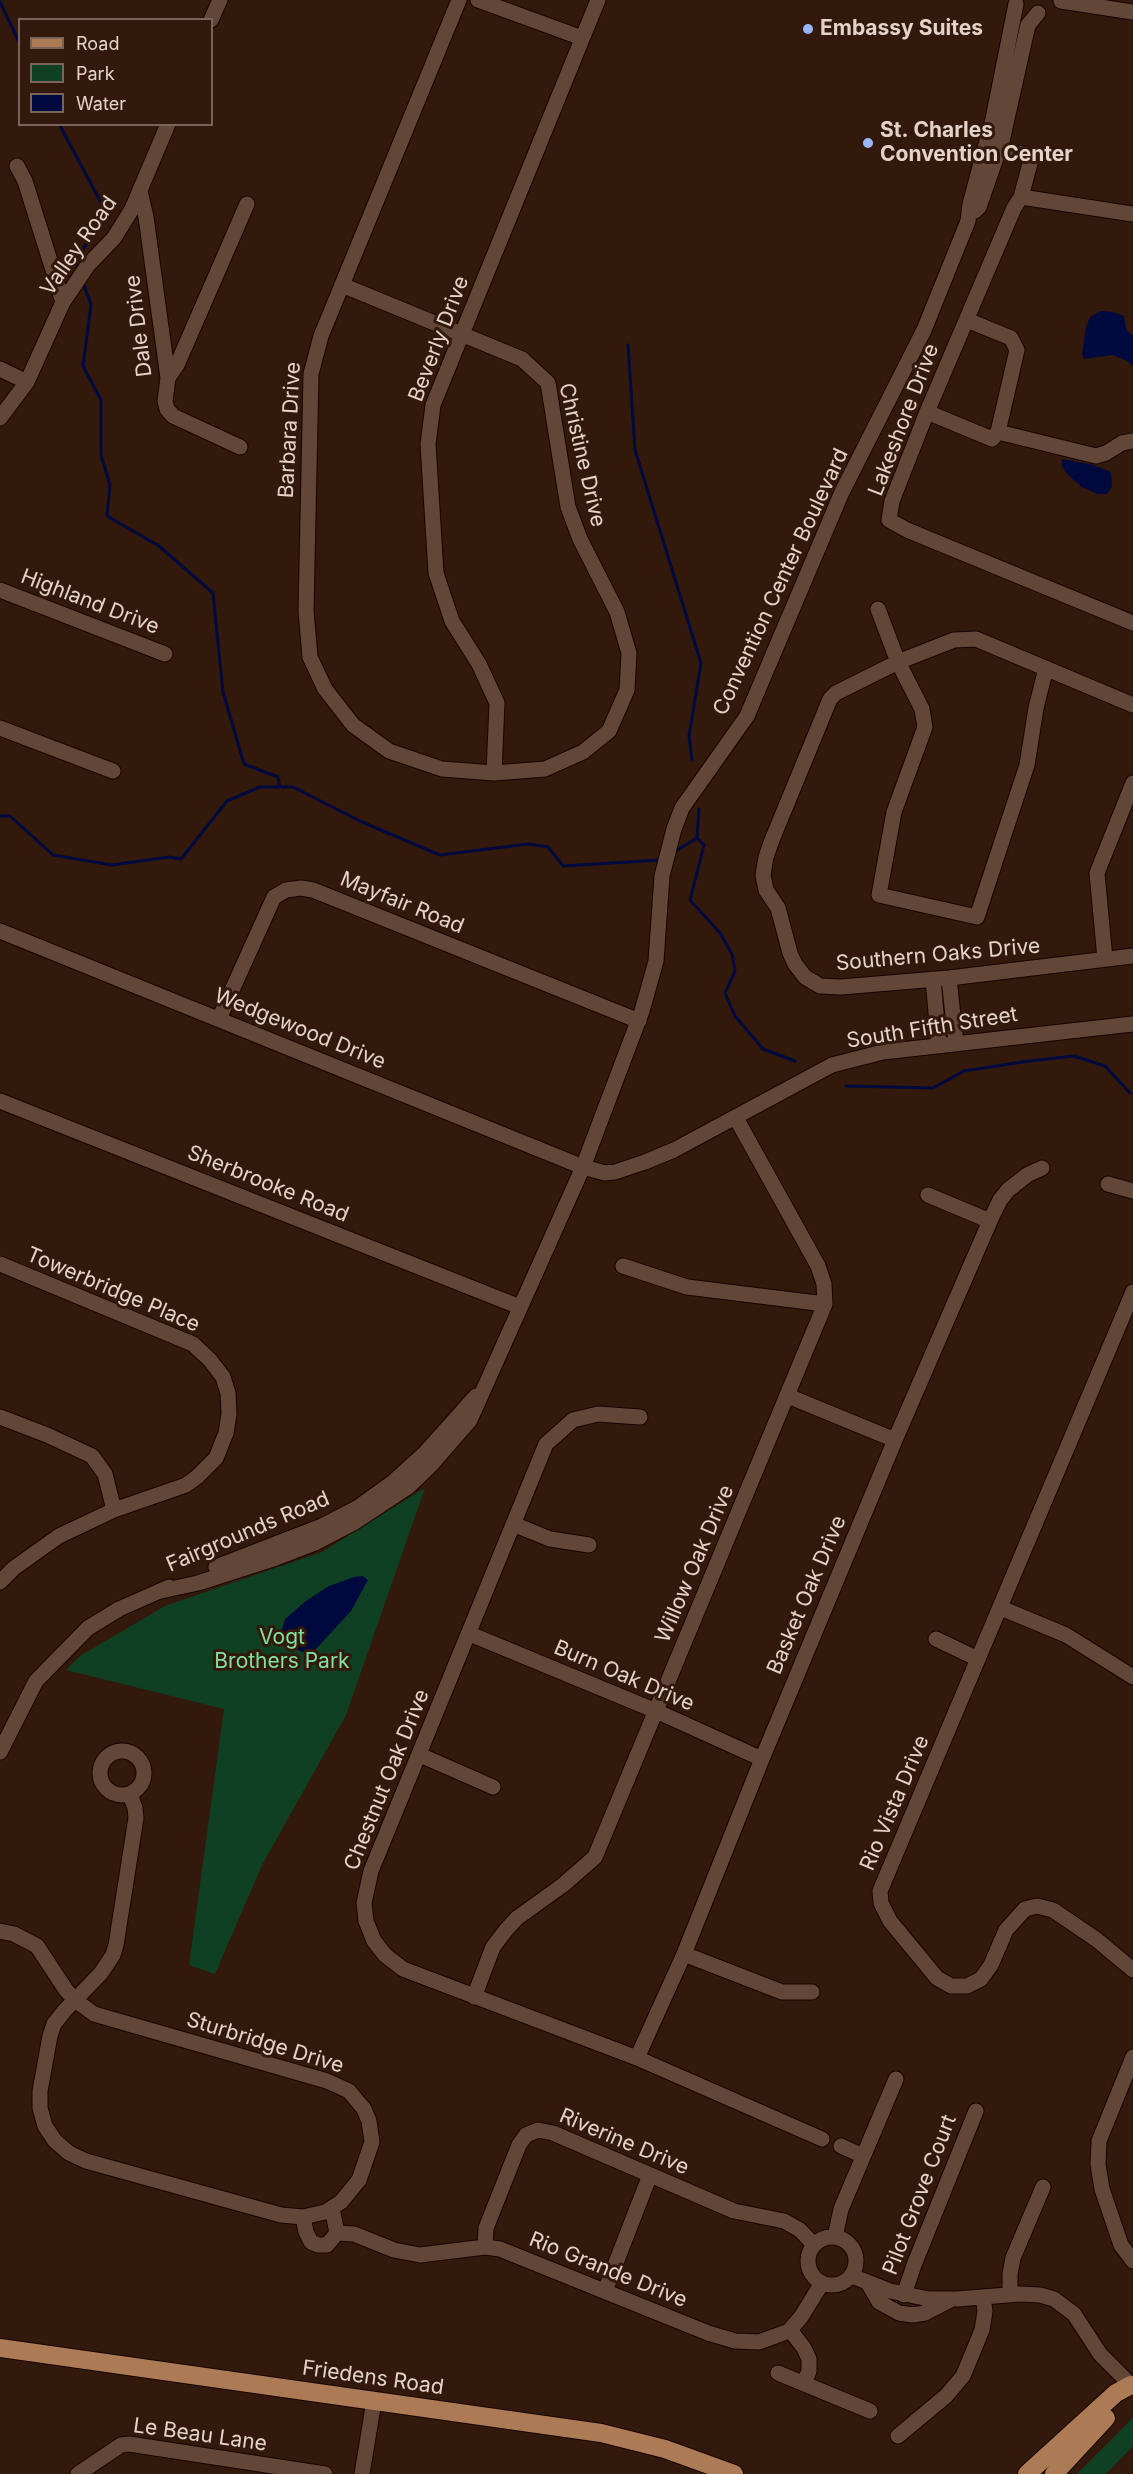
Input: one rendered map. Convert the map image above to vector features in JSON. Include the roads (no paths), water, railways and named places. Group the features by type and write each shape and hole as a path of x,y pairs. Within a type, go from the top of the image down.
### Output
{"main road":[{"name":"Friedens Road","path":"0,2348 601,2433 665,2450 734,2474"},
{"path":"1054,2474 1123,2401 1132,2384"},
{"path":"1014,2474 1043,2468 1116,2393 1132,2384"},
{"path":"1027,2474 1075,2450"}],"street":[{"path":"213,18 220,0"},
{"name":"Barbara Drive","path":"459,0 321,336 311,374 306,612 310,657 326,689 353,724 389,751 442,769 494,773"},
{"path":"478,0 582,38"},
{"name":"Beverly Drive","path":"494,773 496,703 479,664 452,621 436,573 429,434 433,405 598,0"},
{"path":"1014,2 1022,9 1038,13 1047,11 1061,0 1133,12"},
{"name":"Convention Center Boulevard","path":"993,148 1014,2"},
{"name":"Convention Center Boulevard","path":"584,1167 639,1021 656,961 662,876 682,808 698,782 747,716 842,492 924,330 968,221 970,204 993,148 1028,25 1038,13"},
{"name":"Valley Road","path":"0,418 27,382 63,302 88,265 114,238 132,209 167,126"},
{"name":"Lakeshore Drive","path":"993,148 1032,156 1021,197 1014,208 927,412 892,501 889,520 907,530 1133,623"},
{"path":"17,166 26,181 63,302"},
{"name":"Dale Drive","path":"140,191 146,217 168,378 165,401 167,409 173,416 240,447"},
{"path":"1021,197 1133,214"},
{"path":"168,378 177,365 247,204"},
{"name":"Christine Drive","path":"342,285 522,359 548,383 568,507 580,539 617,612 629,653 627,690 609,731 583,752 545,769 494,773"},
{"path":"927,412 992,439 998,432 1017,350 1011,339 967,320"},
{"path":"0,369 27,382"},
{"path":"998,432 1096,456 1122,443 1133,441"},
{"name":"Highland Drive","path":"0,590 165,654"},
{"path":"878,609 898,662 922,709 925,727 894,813 879,895 977,917 1027,765 1036,708 1046,668"},
{"name":"Southern Oaks Drive","path":"1133,705 976,639 965,638 898,662 836,693 830,699 772,840 763,875 766,890 778,908 790,953 805,977 820,986 841,987 949,978 1133,956"},
{"path":"0,728 113,771"},
{"path":"1105,959 1097,873 1133,783"},
{"name":"Mayfair Road","path":"219,1019 274,897 286,890 301,888 313,890 639,1021"},
{"name":"Wedgewood Drive","path":"0,931 584,1167"},
{"path":"949,978 956,1044"},
{"path":"933,979 939,1046"},
{"name":"South Fifth Street","path":"584,1167 605,1173 615,1172 674,1150 832,1065 883,1052 1133,1023"},
{"name":"Sherbrooke Road","path":"0,1101 520,1307"},
{"name":"Willow Oak Drive","path":"474,1997 493,1947 506,1930 517,1918 563,1885 595,1857 825,1304 824,1284 818,1266 736,1118"},
{"name":"Fairgrounds Road","path":"0,1752 36,1681 88,1628 118,1610 162,1591 198,1583 315,1543 355,1522 408,1487 430,1466 470,1420 584,1167"},
{"name":"Basket Oak Drive","path":"637,2058 684,1954 762,1759 895,1440 990,1221 1000,1200 1008,1190 1027,1175 1042,1168"},
{"path":"1108,1184 1133,1191"},
{"path":"928,1195 990,1221"},
{"name":"Towerbridge Place","path":"0,1264 193,1344 210,1360 223,1377 228,1393 229,1414 226,1433 216,1458 186,1485 114,1510 59,1536 14,1568 0,1582"},
{"path":"623,1266 687,1287 825,1304"},
{"name":"Rio Vista Drive","path":"1133,1292 880,1891 881,1904 890,1921 937,1978 951,1986 967,1986 981,1978 991,1965 1006,1930 1025,1909 1037,1906 1053,1910 1097,1940 1133,1970"},
{"path":"788,1396 895,1440"},
{"name":"Chestnut Oak Drive","path":"640,1417 598,1414 573,1420 546,1444 366,1886 364,1903 366,1921 374,1941 403,1969 637,2058 822,2139"},
{"path":"0,1417 92,1456 105,1474 114,1510"},
{"path":"513,1524 550,1539 589,1545"},
{"path":"1000,1608 1066,1635 1133,1677"},
{"name":"Burn Oak Drive","path":"470,1634 656,1711 762,1759"},
{"path":"936,1639 978,1659"},
{"path":"420,1755 493,1787"},
{"path":"75,2000 101,1973 113,1955 116,1945 136,1818 130,1794"},
{"name":"Sturbridge Drive","path":"0,1931 14,1934 36,1946 75,2000 94,2014 327,2081 349,2091 361,2104 369,2121 372,2142 360,2180 341,2202 332,2208 303,2217 281,2215 86,2161 69,2153 55,2141 42,2117 40,2091 54,2024 75,2000"},
{"path":"684,1954 782,1992 812,1992"},
{"path":"1133,2057 1099,2141 1098,2164 1102,2189 1120,2245 1133,2261"},
{"path":"835,2237 841,2209 896,2079"},
{"name":"Pilot Grove Court","path":"904,2295 976,2111"},
{"name":"Riverine Drive","path":"485,2247 486,2229 519,2145 523,2138 538,2130 548,2132 734,2211 784,2221 800,2230 814,2245"},
{"path":"842,2146 863,2156"},
{"path":"605,2291 650,2175"},
{"path":"1010,2294 1013,2258 1043,2187"},
{"path":"303,2217 311,2242 327,2245 347,2233 332,2208"},
{"name":"Rio Grande Drive","path":"347,2233 394,2250 420,2255 485,2247 500,2249 715,2336 735,2341 770,2340 790,2330"},
{"path":"835,2237 847,2242 855,2252 856,2264 852,2276 837,2284 822,2283 814,2277 808,2263 814,2245 822,2239 835,2237"},
{"path":"852,2276 904,2295 929,2300 1010,2294 1047,2296 1074,2314 1107,2361 1132,2384"},
{"path":"804,2384 809,2371 809,2359 804,2348 790,2330 822,2283"},
{"path":"868,2283 882,2306 899,2313 925,2313 950,2300"},
{"path":"898,2436 946,2396 963,2376 982,2330 985,2311 984,2297"},
{"path":"778,2373 870,2411"},
{"path":"362,2474 374,2401"},
{"name":"Le Beau Lane","path":"78,2474 121,2445 129,2444 225,2467 325,2474"}],"water":[{"path":"1101,311 1124,316 1126,329 1133,336 1133,367 1128,361 1112,355 1084,359 1082,354 1086,327 1090,317"},
{"path":"1062,459 1093,465 1111,472 1112,486 1107,494 1098,494 1082,487 1067,474 1062,466"},
{"path":"363,1576 368,1580 351,1611 315,1650 302,1652 284,1643 281,1633 285,1619 306,1601 329,1586"}],"waterway":[{"path":"0,2 18,40"},
{"path":"60,126 105,210 76,262 77,266"},
{"path":"84,285 91,305 83,366 101,400 101,455 110,485 107,516 159,546 213,593 223,692 244,764 278,777 280,787"},
{"path":"628,345 635,450 701,663 689,736 692,760"},
{"path":"0,816 10,816 53,855 112,865 169,857 181,859 227,801 260,787 293,787 362,822 440,855 528,844 548,847 563,866 661,860"},
{"path":"697,838 699,809"},
{"path":"674,852 697,838 704,845 690,900 720,933 732,954 735,971 725,993 735,1016 763,1049 795,1061"},
{"path":"846,1086 933,1088 964,1071 1074,1056 1105,1066 1130,1093"}],"place":[{"name":"Embassy Suites","path":"808,29"},
{"name":"St. Charles Convention Center","path":"868,143"}],"park label":[{"name":"Vogt Brothers Park","path":"282,1650"}]}
